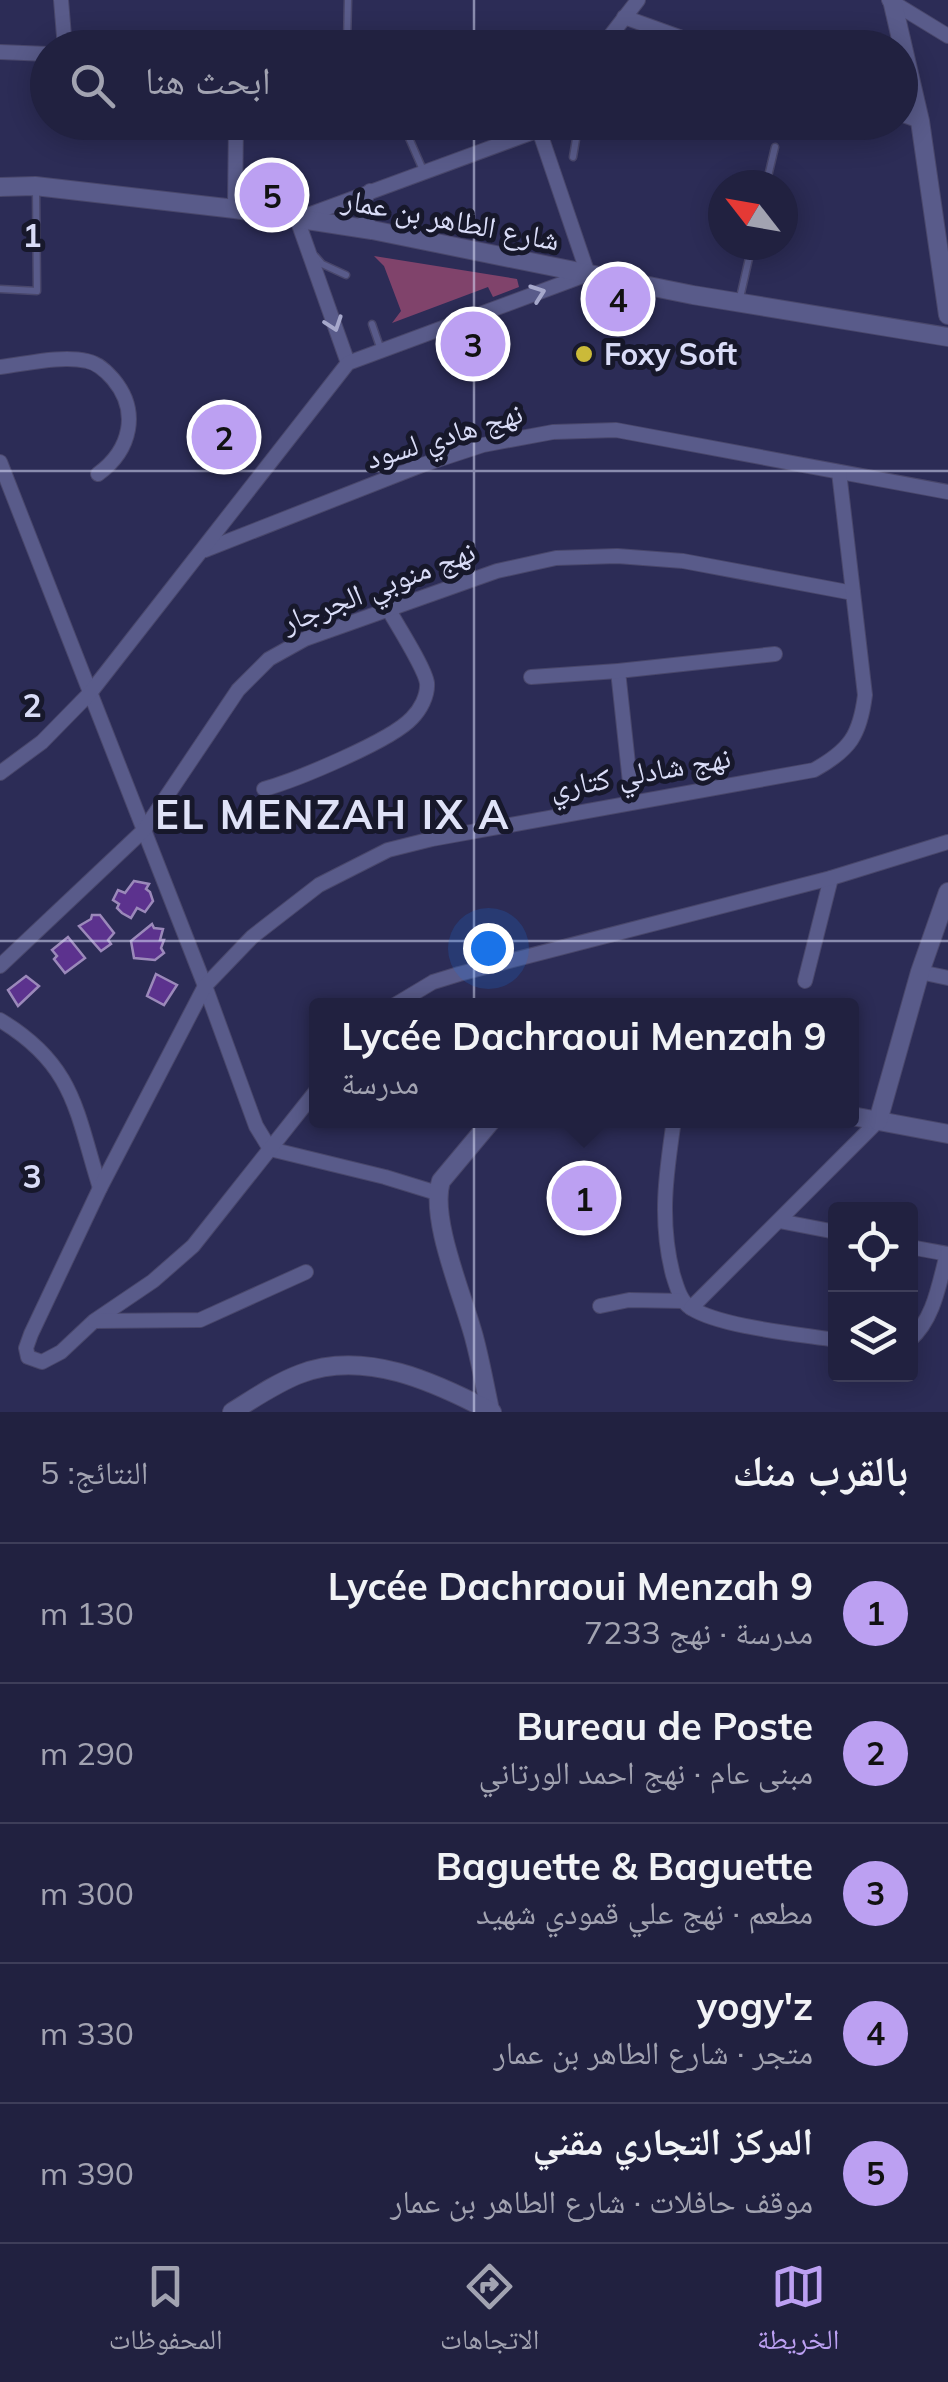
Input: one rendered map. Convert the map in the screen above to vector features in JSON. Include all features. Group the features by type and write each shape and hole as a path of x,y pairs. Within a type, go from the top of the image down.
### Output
{"street":[{"path":"61,0 64,30"},
{"path":"615,30 638,0"},
{"path":"891,1 948,36"},
{"path":"891,1 898,30"},
{"path":"624,17 660,30"},
{"path":"0,52 30,53"},
{"path":"918,113 948,315"},
{"path":"235,209 236,140"},
{"path":"348,363 297,218 506,140"},
{"path":"0,774 42,742 90,693 348,363 588,274 546,140"},
{"name":"شارع الطاهر بن عمار","path":"0,187 36,186 297,218 739,303 948,337"},
{"path":"371,190 363,211 372,230"},
{"path":"0,367 89,361 105,370 128,404 130,424 120,454 98,474"},
{"name":"نهج هادي لسود","path":"201,552 422,465 484,445 554,432 616,430 948,492"},
{"path":"0,462 256,1126 270,1149 438,1193"},
{"name":"نهج شادلي كتاري","path":"94,1321 61,1352 42,1362 28,1357 30,1334 100,1188 205,986 288,907 319,884 388,850 632,801 814,770 850,744 862,720 866,695 839,472"},
{"name":"نهج منوبي الجرجار","path":"0,966 144,830 238,690 269,659 304,638 496,570 556,558 683,560 853,593"},
{"path":"264,788 289,782 396,732 413,718 424,700 427,682 388,606"},
{"path":"531,677 775,654"},
{"path":"618,671 632,801"},
{"path":"406,998 433,982 460,974 831,878 948,842"},
{"path":"805,980 831,878"},
{"path":"687,1305 780,1221 878,1121 920,972 948,892"},
{"path":"920,972 948,978"},
{"path":"0,1020 36,1046 68,1084 100,1188"},
{"path":"94,1321 153,1281 192,1246 309,1100"},
{"path":"859,1117 948,1134"},
{"path":"485,1128 442,1181 438,1193 442,1225 491,1411"},
{"path":"673,1128 662,1204 671,1267 687,1305"},
{"path":"780,1221 828,1230"},
{"path":"918,1248 948,1254 931,1310 918,1333"},
{"path":"94,1321 200,1320 306,1272"},
{"path":"600,1306 629,1300 687,1305 723,1320 828,1339"},
{"path":"232,1412 300,1374 348,1365 410,1375 491,1411"}],"lane":[{"path":"347,30 348,0"},
{"path":"410,140 423,172"},
{"path":"573,157 575,140"},
{"path":"770,170 775,148"},
{"path":"0,289 37,290 36,186"},
{"path":"308,247 322,264 346,275"},
{"path":"739,303 749,260"},
{"path":"372,324 381,350"}],"shaded area":[{"path":"374,256 517,279 519,287 493,297 488,287 392,323 401,311 384,266"}],"building":[{"path":"225,409 255,429 247,441 252,445 242,461 235,456 224,465 198,447 208,422 218,419"},
{"path":"134,881 149,884 146,889 153,901 145,912 137,908 131,918 113,900 118,890 125,893"},
{"path":"92,915 100,915 114,933 108,940 111,944 101,951 79,926"},
{"path":"152,924 163,929 160,940 164,940 164,953 155,960 134,958 131,941"},
{"path":"68,937 85,958 65,973 52,950"},
{"path":"156,974 177,985 164,1005 147,996"},
{"path":"26,976 39,986 18,1006 8,990"}],"place":[{"name":"المركز التجاري مقني","path":"272,195"},
{"name":"yogy'z","path":"618,299"},
{"name":"Baguette & Baguette","path":"473,344"},
{"name":"Foxy Soft","path":"584,354"},
{"name":"Bureau de Poste","path":"224,437"},
{"name":"Lycée Dachraoui Menzah 9","path":"584,1198"}],"district":[{"name":"EL MENZAH IX A","path":"333,814"}]}
